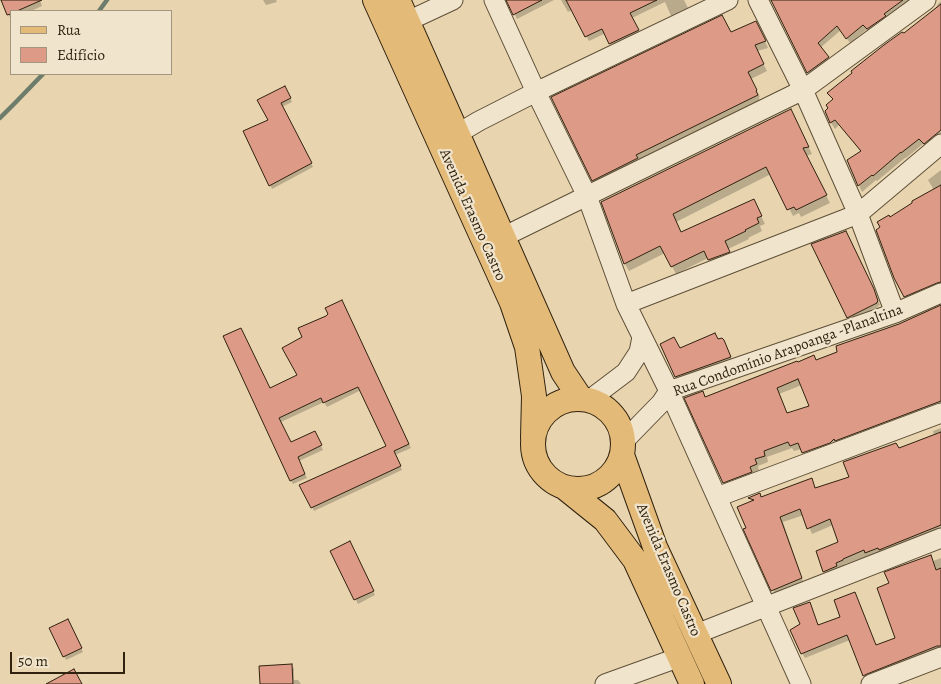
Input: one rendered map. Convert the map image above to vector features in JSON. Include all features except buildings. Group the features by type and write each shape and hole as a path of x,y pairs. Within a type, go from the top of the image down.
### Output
{"main road":[{"name":"Avenida Erasmo Castro","path":"375,0 512,303 527,347 534,396 533,438"},
{"name":"Avenida Erasmo Castro","path":"403,10 562,372 585,400"},
{"path":"585,400 602,406 613,415 620,428 623,448 616,468 606,479 594,487 579,490 564,487 550,480 540,469 534,454 533,438 538,422 549,409 564,401 585,400"},
{"name":"Avenida Erasmo Castro","path":"623,448 655,547 719,684"},
{"name":"Avenida Erasmo Castro","path":"564,487 605,520 635,560 692,684"}],"street":[{"path":"403,10 453,0"},
{"path":"494,0 587,196 626,304 669,391 801,684"},
{"path":"457,134 478,121 536,92 728,0"},
{"path":"758,0 802,90 858,214 894,313"},
{"path":"503,237 802,90 926,0"},
{"path":"626,304 858,214 941,144"},
{"name":"Rua Condomínio Arapoanga -Planaltina","path":"623,448 669,391 894,313 941,293"},
{"path":"585,400 626,372 639,352 642,337"},
{"path":"717,498 941,413"},
{"path":"696,634 941,538"},
{"path":"605,684 680,657"},
{"path":"871,684 941,657"}],"waterway":[{"path":"100,10 107,0"},
{"path":"0,118 42,75"}]}
